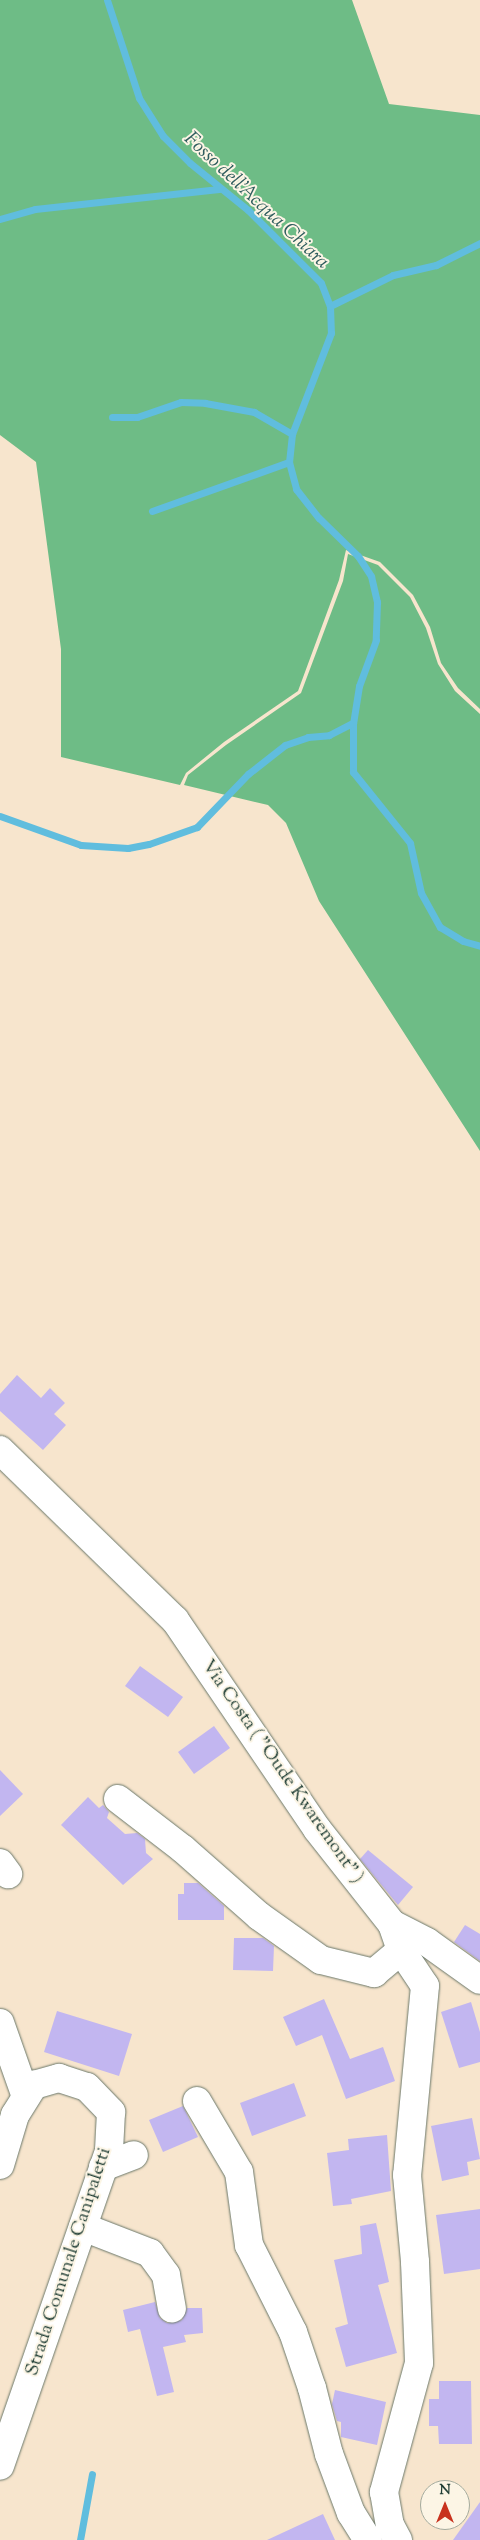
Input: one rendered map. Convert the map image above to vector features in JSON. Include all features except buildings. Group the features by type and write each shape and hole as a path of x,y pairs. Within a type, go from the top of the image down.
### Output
{"street":[{"name":"Via Costa ( \"Oude Kwaremont\" )","path":"0,1450 175,1620 317,1829 392,1924 401,1950 425,1986 407,2175 416,2262 419,2363 384,2492 390,2525 398,2540"},
{"path":"118,1799 183,1849 259,1916 321,1960 374,1973 401,1950"},
{"path":"392,1924 427,1942 480,1980"},
{"path":"0,2023 26,2098"},
{"name":"Strada Comunale Canipaletti","path":"0,2165 14,2115 34,2085 59,2078 87,2087 111,2112 109,2151 0,2466"},
{"path":"197,2101 239,2172 249,2245 293,2332 312,2388 329,2454 351,2513 368,2540"},
{"path":"103,2167 134,2155"},
{"path":"83,2227 150,2253 166,2275 172,2308"}],"green space":[{"path":"0,0 352,0 389,104 480,115 480,709 458,688 441,663 430,627 413,595 380,562 346,550 339,580 298,691 224,742 186,773 180,785 61,757 61,649 36,462 0,435"},
{"path":"348,554 378,565 410,597 426,628 438,664 455,691 480,714 480,1151 319,901 286,823 268,805 184,785 188,775 226,745 301,693 343,581"}],"waterway":[{"name":"Fosso dell'Acqua Chiara","path":"107,0 139,98 163,136 190,163 248,210 321,283 330,306 331,333 292,434 289,462 296,489 319,518 358,556 371,576 377,602 376,640 359,686 353,723 353,772 410,843 421,893 440,927 463,941 480,946"},
{"path":"0,219 35,209 219,189"},
{"path":"330,306 393,275 436,265 480,243"},
{"path":"112,417 137,417 181,402 205,403 254,412 292,434"},
{"path":"152,511 289,462"},
{"path":"0,816 81,845 128,848 149,844 197,827 248,774 285,745 308,737 329,735 353,723"},
{"path":"80,2540 92,2474"}]}
